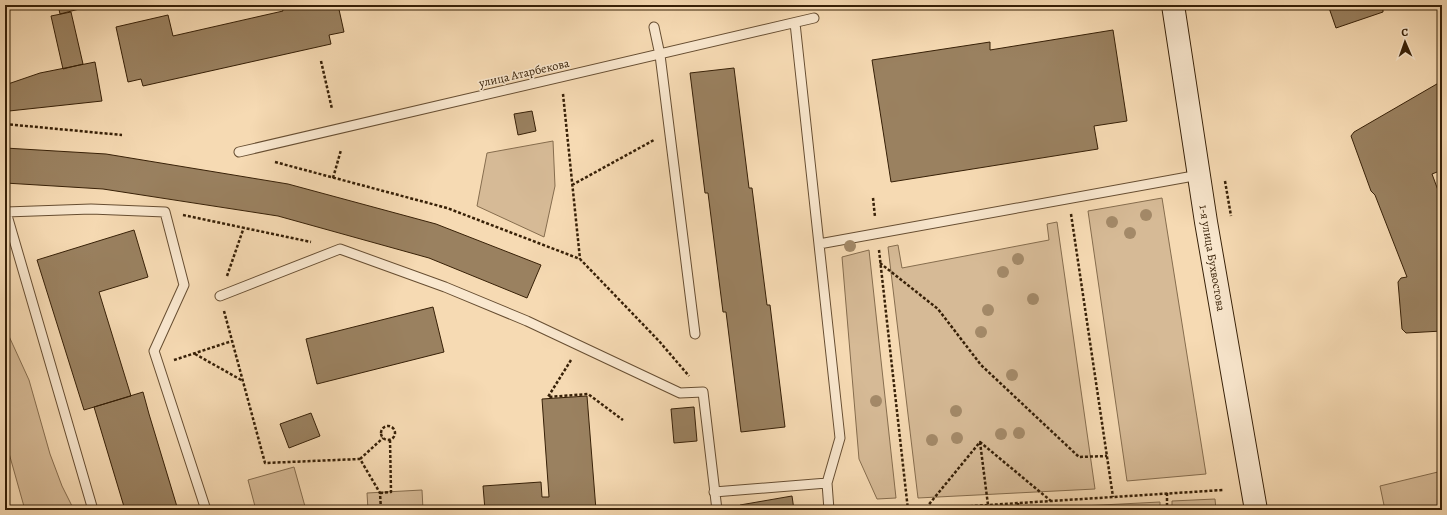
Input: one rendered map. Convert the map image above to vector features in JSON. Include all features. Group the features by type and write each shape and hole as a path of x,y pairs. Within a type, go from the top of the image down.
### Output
{"street":[{"name":"1-я улица Бухвостова","path":"1173,5 1199,175 1256,510"}],"lane":[{"name":"улица Атарбекова","path":"239,152 814,18"},
{"path":"795,23 840,438 827,483 829,510"},
{"path":"654,27 660,55 695,334"},
{"path":"819,244 1199,175"},
{"path":"93,510 6,212 91,209 165,212 184,285 154,351 206,510"},
{"path":"220,296 340,249 445,287 579,346 680,393 703,392 717,510"},
{"path":"714,492 827,483"}],"path":[{"path":"321,61 332,109"},
{"path":"564,98 580,259"},
{"path":"5,124 122,135"},
{"path":"572,185 669,131"},
{"path":"333,178 341,150"},
{"path":"239,152 447,208 580,259 659,341 703,392"},
{"path":"873,198 909,510 1223,490"},
{"path":"1069,198 1112,497"},
{"path":"205,218 340,249"},
{"path":"235,252 244,227"},
{"path":"880,263 938,309 981,365 1079,457 1107,456"},
{"path":"220,296 265,462 360,459 383,438"},
{"path":"159,365 232,341"},
{"path":"579,346 548,397 588,394 623,420"},
{"path":"194,353 243,381"},
{"path":"380,492 391,492 390,440 395,433 394,428 386,426 382,429 381,434 383,438"},
{"path":"383,438 390,440"},
{"path":"925,509 980,442"},
{"path":"980,442 1051,501"},
{"path":"980,442 988,504"},
{"path":"360,459 380,492 381,510"},
{"path":"1166,493 1167,510"},
{"path":"1018,503 1018,510"}],"shaded area":[{"path":"553,141 555,186 544,237 477,206 487,153"},
{"path":"1162,198 1206,474 1127,481 1088,211"},
{"path":"1057,222 1095,489 918,498 888,247 898,245 902,268 1049,240 1047,224"},
{"path":"869,250 896,498 877,499 859,459 842,257"},
{"path":"5,310 8,334 29,380 50,454 62,486 74,510 25,510 5,439"},
{"path":"294,467 306,510 256,510 248,480"},
{"path":"1442,471 1442,510 1385,510 1380,486"},
{"path":"422,490 423,510 368,510 367,493"},
{"path":"1215,499 1216,510 1172,510 1172,501"},
{"path":"1160,502 1160,510 1023,510 1023,509"}],"building":[{"path":"58,5 82,5 83,8 60,14"},
{"path":"281,5 338,5 344,32 329,35 331,44 143,86 141,79 128,82 116,27 168,15 173,36 283,11"},
{"path":"1328,5 1383,5 1383,12 1336,28"},
{"path":"71,12 83,64 63,69 51,16"},
{"path":"1113,30 1127,121 1094,126 1098,149 891,182 872,60 990,42 990,50"},
{"path":"95,62 102,101 9,111 5,108 5,85 40,73"},
{"path":"734,68 749,188 752,188 767,305 770,305 785,427 741,432 726,312 723,312 708,193 705,193 690,73"},
{"path":"1442,81 1442,170 1432,174 1442,201 1442,331 1406,333 1402,329 1398,282 1401,278 1407,277 1375,195 1371,191 1351,136 1354,132"},
{"path":"532,111 536,131 518,135 514,114"},
{"path":"5,148 106,154 288,184 436,224 541,265 527,298 429,258 278,216 103,189 5,183"},
{"path":"134,230 148,277 99,292 131,396 84,410 37,260"},
{"path":"433,307 444,352 317,384 306,339"},
{"path":"143,392 178,510 125,510 94,407"},
{"path":"587,396 596,510 485,510 483,486 541,482 542,497 549,497 542,399"},
{"path":"694,407 697,441 674,443 671,409"},
{"path":"311,413 320,436 289,448 280,424"},
{"path":"792,496 794,510 741,510 740,505"}]}
